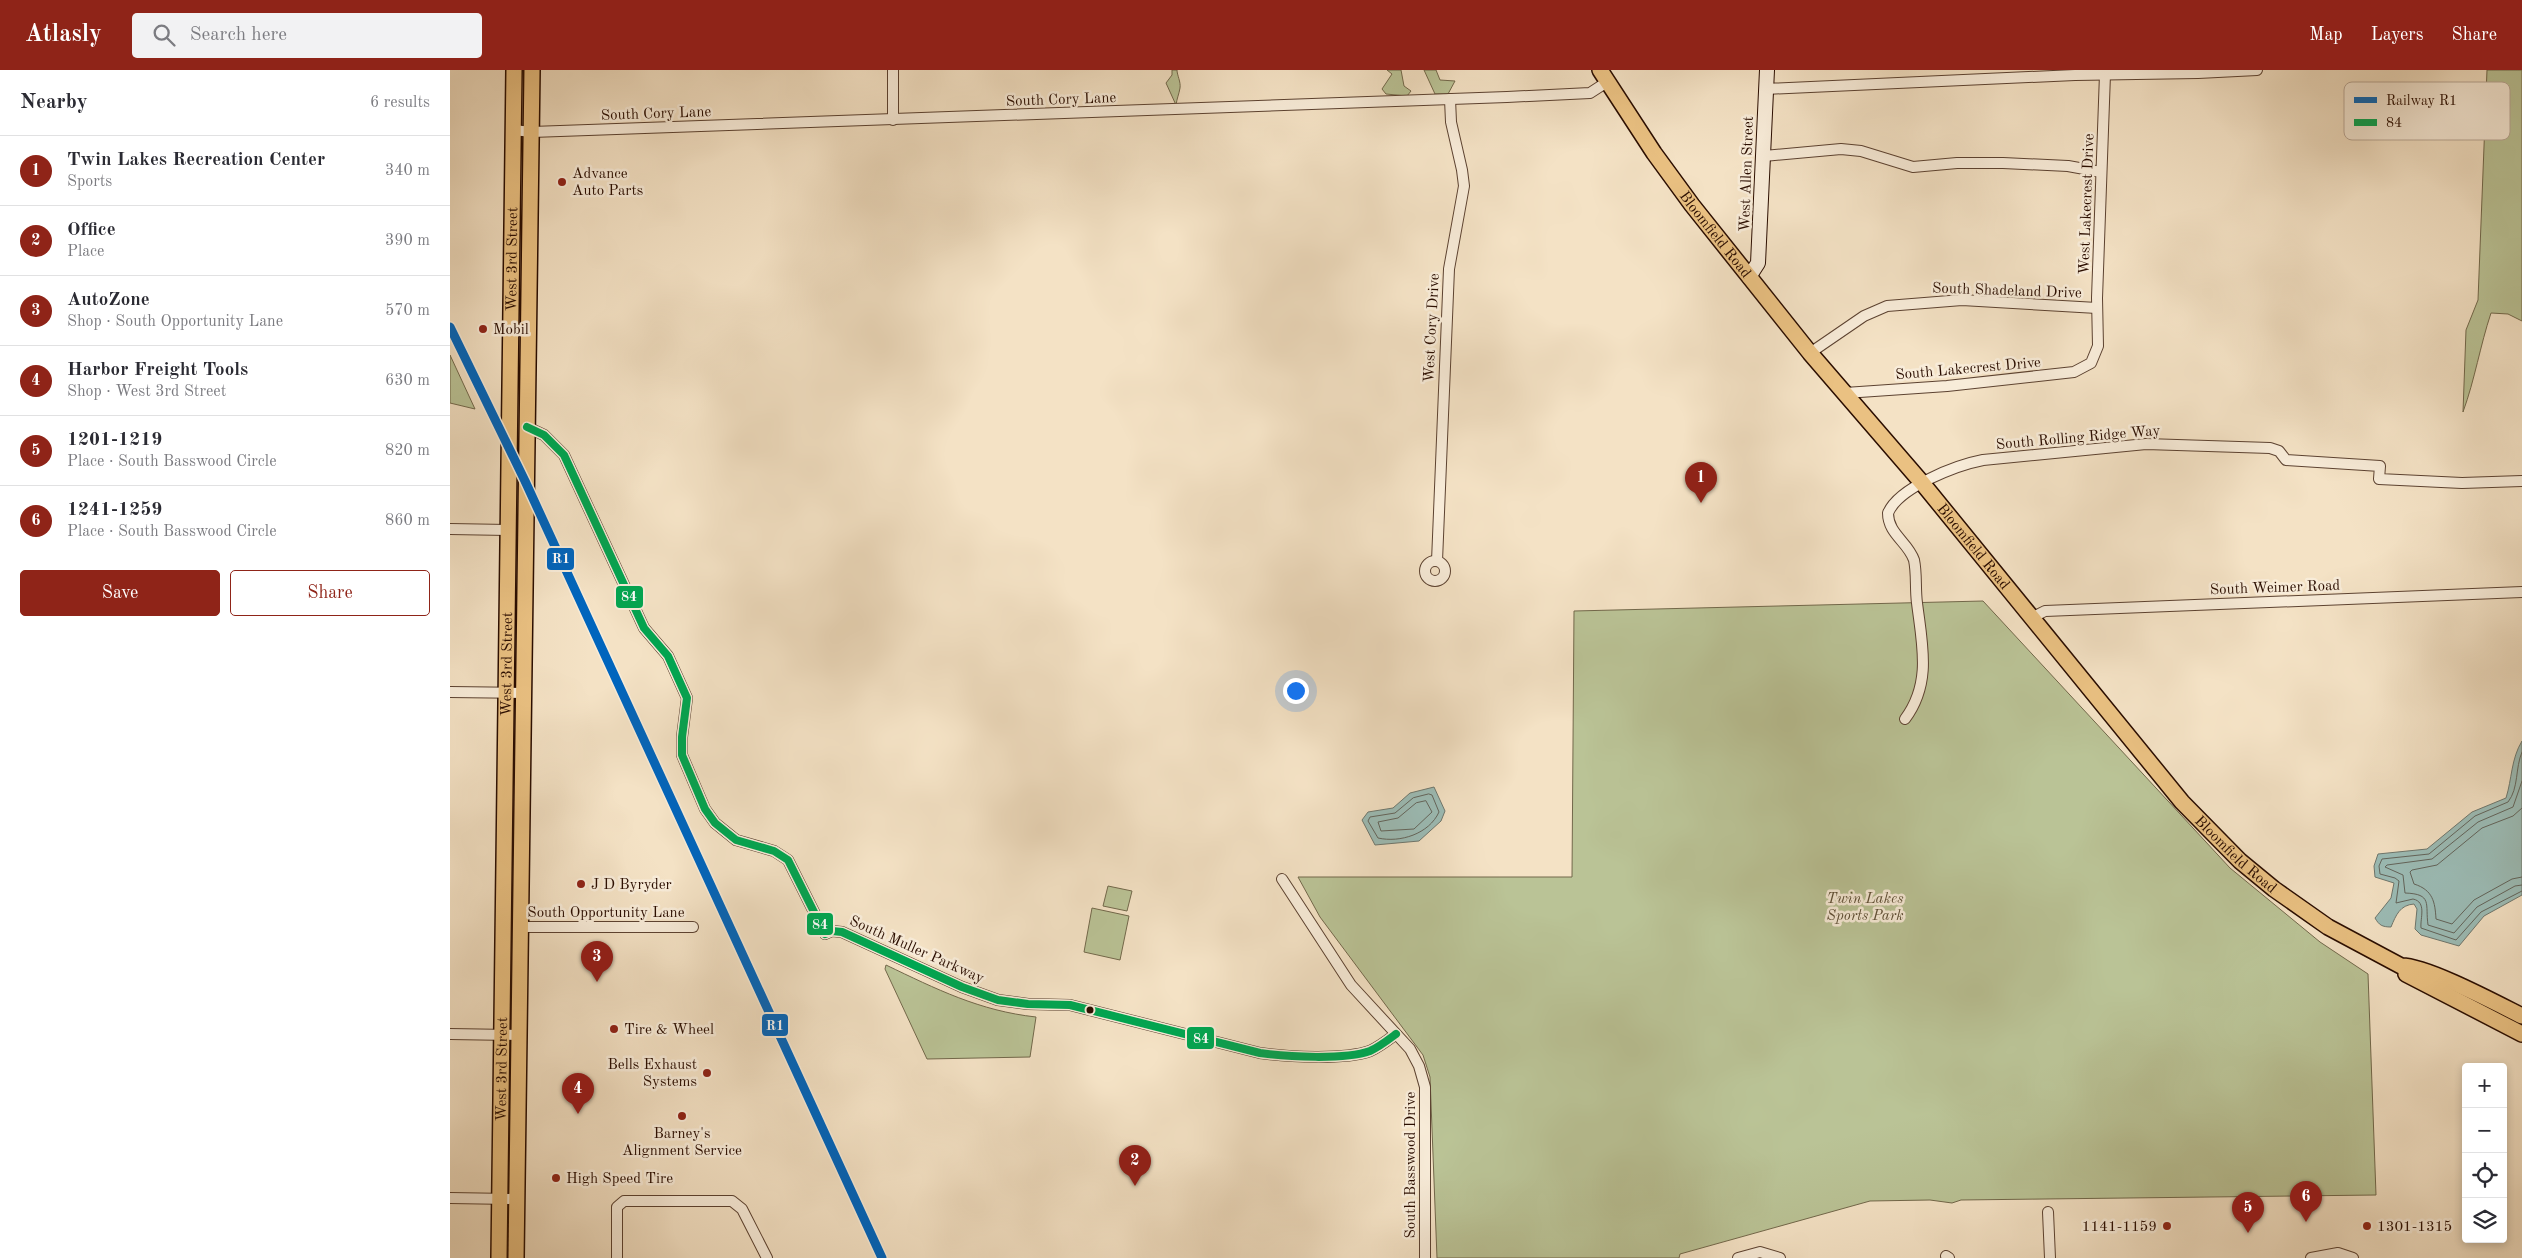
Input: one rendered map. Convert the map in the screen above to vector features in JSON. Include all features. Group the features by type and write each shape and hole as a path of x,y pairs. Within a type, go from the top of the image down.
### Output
{"main road":[{"name":"West 3rd Street","path":"514,70 504,693 505,808 517,1199 516,1258"},
{"name":"West 3rd Street","path":"499,1258 511,1035 520,927 532,70"},
{"name":"Bloomfield Road","path":"1603,76 1654,153 1810,354 1922,484 2182,802 2234,855 2274,889 2328,927 2401,966 2406,973 2521,1030"},
{"path":"510,343 517,401 527,427"},
{"path":"505,808 521,808"},
{"name":"Bloomfield Road","path":"2401,966 2409,966 2434,975 2522,1016"}],"street":[{"path":"893,70 893,120"},
{"name":"West Allen Street","path":"1749,277 1758,263 1767,70"},
{"path":"1766,89 2106,74 2257,70"},
{"name":"West Lakecrest Drive","path":"2091,363 2097,351 2106,74"},
{"name":"South Cory Lane","path":"513,130 532,132 1450,99 1590,92 1603,76"},
{"name":"West Cory Drive","path":"1436,561 1449,269 1464,186 1451,122 1450,99"},
{"path":"1764,156 1841,149 1861,151 1913,167 1957,163 2003,163 2068,166 2102,172"},
{"name":"South Shadeland Drive","path":"1810,354 1864,316 1886,306 1962,300 2097,308"},
{"name":"South Lakecrest Drive","path":"1845,393 1947,386 2074,372 2091,363"},
{"name":"South Muller Parkway","path":"527,427 544,435 564,456 644,628 668,656 687,698 682,737 685,765 705,809 715,823 736,840 774,851 788,860 825,934 832,931 842,932 962,987 998,1000 1028,1004 1070,1005 1260,1053 1276,1055 1359,1054 1378,1047 1396,1034"},
{"name":"South Rolling Ridge Way","path":"1922,484 1966,463 1983,460 2152,444 2270,448 2279,451 2286,460 2380,466 2380,479 2462,483 2522,481"},
{"path":"1904,719 1919,696 1923,679 1924,657 1914,560 1906,545 1892,530 1888,516 1895,501 1922,484"},
{"path":"450,530 508,530"},
{"name":"South Weimer Road","path":"2031,618 2045,611 2522,592"},
{"path":"450,692 522,693"},
{"name":"South Basswood Drive","path":"1282,879 1351,985 1410,1049 1419,1066 1426,1088 1425,1258"},
{"name":"South Opportunity Lane","path":"520,927 693,927"},
{"path":"450,1034 511,1035"},
{"path":"450,1198 517,1199"},
{"path":"617,1258 616,1207 624,1201 732,1201 742,1209 767,1258"},
{"path":"2048,1212 2050,1258"},
{"path":"1738,1258 1760,1252 1780,1258"},
{"path":"2312,1258 2338,1253 2353,1258"}],"green space":[{"path":"1172,70 1177,70 1180,83 1176,105 1166,83 1172,75"},
{"path":"1387,70 1401,70 1404,86 1411,91 1407,96 1386,94 1382,89 1392,74"},
{"path":"1424,70 1436,70 1440,80 1455,81 1448,94 1435,94"},
{"path":"2487,70 2522,70 2522,321 2508,314 2491,313 2463,412 2466,330 2478,300 2484,140 2510,140 2510,82 2487,82"},
{"path":"450,355 475,409 450,403"},
{"name":"Twin Lakes Sports Park","path":"1983,601 2230,868 2320,942 2368,974 2376,1195 1961,1200 1952,1203 1930,1200 1870,1201 1680,1254 1679,1258 1437,1258 1430,1077 1423,1055 1320,917 1298,877 1572,877 1574,611"},
{"path":"1108,886 1132,891 1127,911 1103,906"},
{"path":"1092,908 1129,916 1120,960 1084,952"},
{"path":"886,965 959,998 996,1010 1036,1017 1030,1057 927,1059 885,969"}],"water":[{"path":"2522,741 2522,895 2484,916 2459,946 2421,935 2415,929 2417,909 2414,904 2405,906 2402,909 2391,927 2379,924 2375,918 2391,898 2394,883 2375,877 2374,866 2378,854 2427,849 2472,812 2506,798 2514,762"},
{"path":"1434,787 1445,811 1441,821 1419,841 1375,845 1362,820 1368,812 1393,808 1410,793"}],"rail line":[{"name":"R1","path":"450,327 525,481 882,1258"}],"transit line":[{"name":"84","path":"527,427 544,435 564,455 644,628 668,656 687,698 682,737 682,755 705,809 715,823 736,840 774,851 788,860 825,934 832,931 842,932 962,987 998,1000 1028,1004 1070,1005 1260,1053 1285,1056 1346,1056 1370,1051 1396,1034"}],"place":[{"name":"Advance Auto Parts","path":"562,182"},
{"name":"Mobil","path":"483,329"},
{"name":"Twin Lakes Recreation Center","path":"1701,503"},
{"name":"J D Byryder","path":"581,884"},
{"name":"AutoZone","path":"597,982"},
{"name":"Tire & Wheel","path":"614,1029"},
{"name":"Bells Exhaust Systems","path":"707,1073"},
{"name":"Harbor Freight Tools","path":"578,1114"},
{"name":"Barney's Alignment Service","path":"682,1116"},
{"name":"High Speed Tire","path":"556,1178"},
{"name":"Office","path":"1135,1186"},
{"name":"1241-1259","path":"2306,1222"},
{"name":"1141-1159","path":"2167,1226"},
{"name":"1301-1315","path":"2367,1226"},
{"name":"1201-1219","path":"2248,1233"}]}
